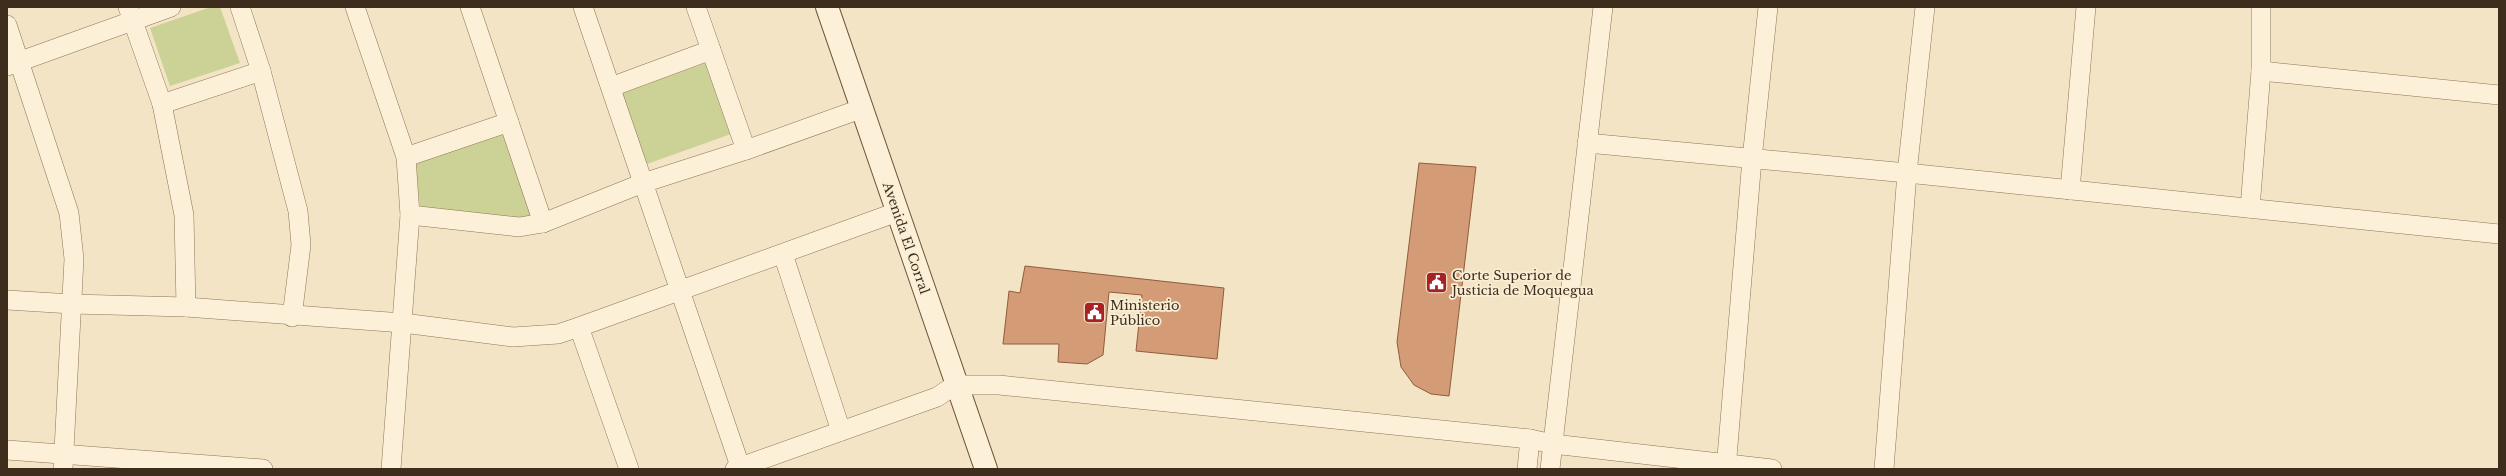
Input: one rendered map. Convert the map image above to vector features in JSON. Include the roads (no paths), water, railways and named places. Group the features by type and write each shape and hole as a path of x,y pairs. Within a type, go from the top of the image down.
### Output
{"street":[{"path":"14,64 130,14 171,7"},
{"path":"240,7 261,71 298,211 301,245 292,317"},
{"path":"355,7 406,157 410,215 391,469"},
{"path":"470,7 543,223"},
{"path":"583,7 681,291 739,468 937,397 955,385 999,385 1530,439 1553,444 1726,467 1772,469"},
{"path":"696,7 746,150"},
{"name":"Avenida El Corral","path":"827,7 863,108 955,385 986,469"},
{"path":"1550,469 1603,7"},
{"path":"1726,467 1752,159 1768,7"},
{"path":"1884,469 1907,173 1925,7"},
{"path":"2070,190 2086,7"},
{"path":"2250,208 2261,71 2262,7"},
{"path":"130,14 162,104 184,215 186,307"},
{"path":"7,25 14,64 69,213 74,260 64,462"},
{"path":"611,87 711,50"},
{"path":"162,104 261,71"},
{"path":"2261,71 2499,95"},
{"path":"410,215 519,227 543,223 643,183 746,150 863,108"},
{"path":"406,157 509,122"},
{"path":"1587,143 1907,173 2499,234"},
{"path":"7,300 72,304 186,307 292,317 403,323 513,337 558,334 897,212"},
{"path":"783,254 841,431"},
{"path":"580,327 629,469"},
{"path":"1527,469 1530,439"},
{"path":"7,450 64,462 263,469"}],"place":[{"name":"Corte Superior de Justicia de Moquegua","path":"1437,282"},
{"name":"Ministerio Público","path":"1094,312"}]}
